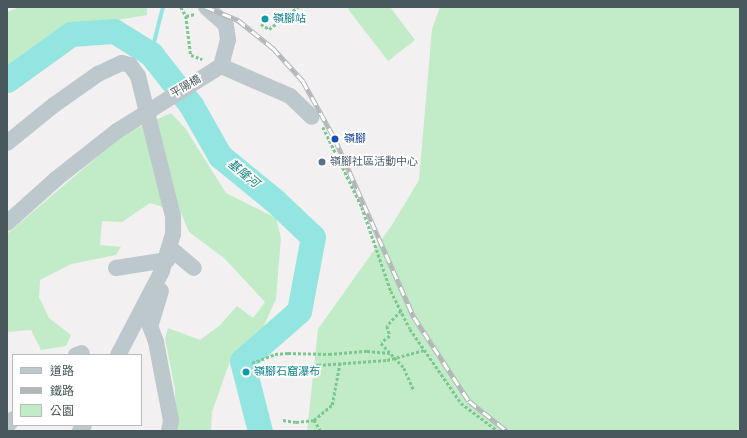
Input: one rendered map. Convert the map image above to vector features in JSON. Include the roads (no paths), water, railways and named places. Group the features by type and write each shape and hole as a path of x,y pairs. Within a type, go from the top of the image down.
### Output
{"street":[{"path":"206,7 226,25 228,40 219,68 290,96 312,116"},
{"path":"7,143 54,105 98,74 122,63 130,65 138,76 152,108 174,216 163,286 150,326 156,342 170,421 169,431"},
{"name":"平陽橋","path":"7,223 56,179 152,108 219,68"},
{"path":"119,354 166,260"},
{"path":"116,268 166,260 194,268"}],"waterway":[{"path":"151,54 163,7"},
{"name":"基隆河","path":"7,80 71,34 114,31 151,54 191,105 220,156 275,201 313,237 299,311 242,361 260,431"}],"railway":[{"path":"206,7 238,20 273,48 303,81 335,139 414,317 469,401 507,431"}],"place":[{"name":"嶺腳站","path":"265,19"},
{"name":"嶺腳","path":"335,139"},
{"name":"嶺腳社區活動中心","path":"322,162"},
{"name":"嶺腳石窟瀑布","path":"246,372"}]}
